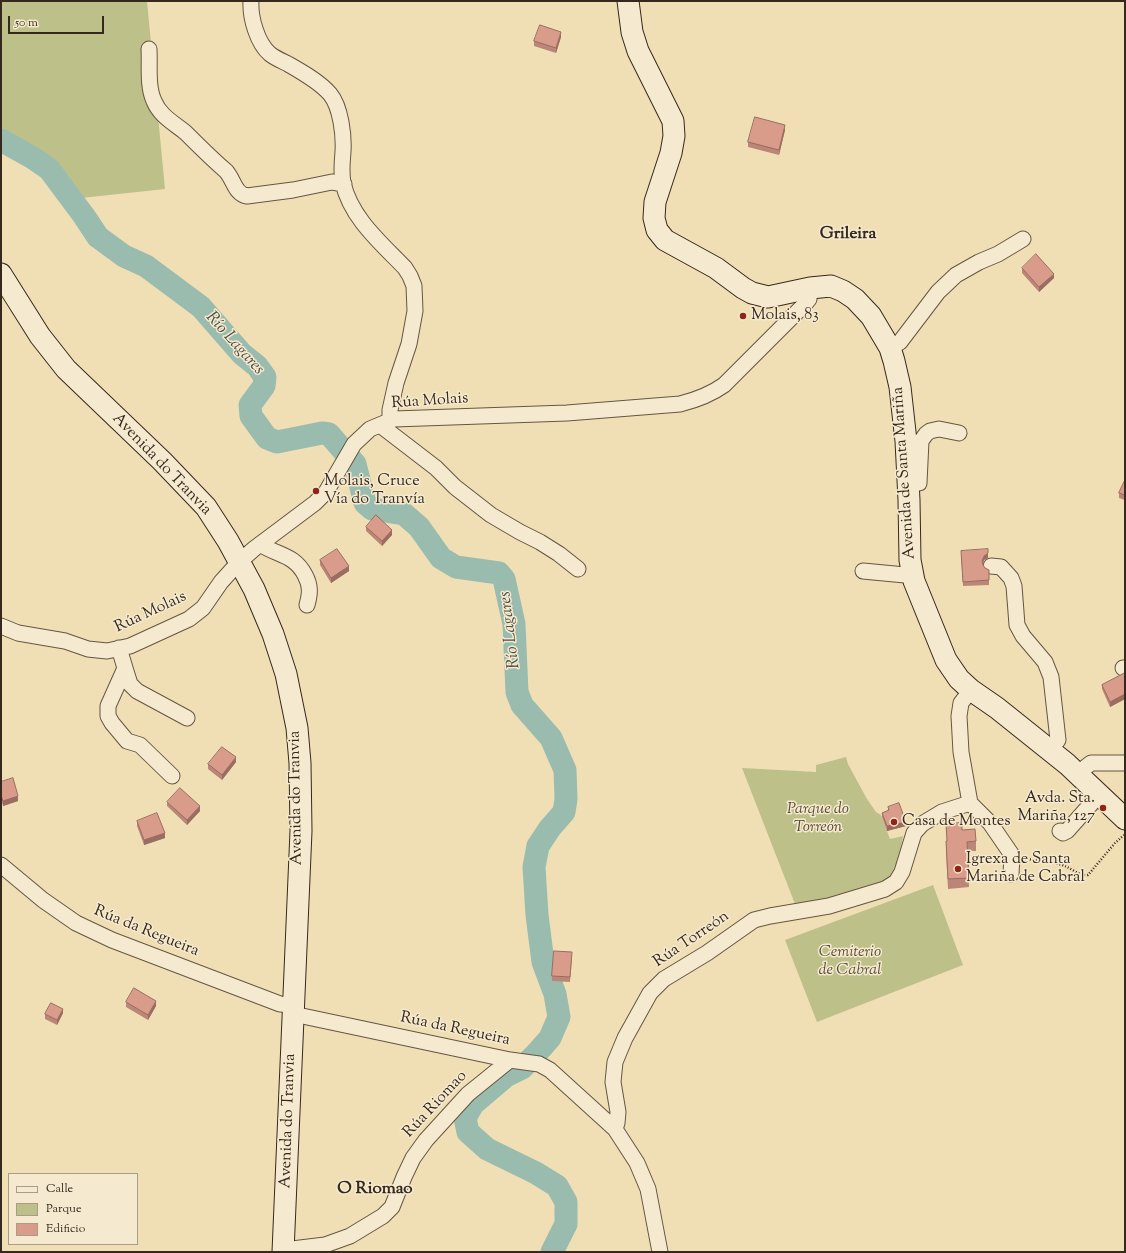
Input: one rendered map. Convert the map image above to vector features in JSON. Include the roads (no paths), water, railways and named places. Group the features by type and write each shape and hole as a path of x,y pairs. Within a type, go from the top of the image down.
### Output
{"main road":[{"name":"Avenida de Santa Mariña","path":"628,1 632,32 638,51 673,121 674,136 671,153 655,202 654,218 657,230 665,240 716,268 752,293 768,296 810,288 830,286 843,291 854,299 871,316 890,348 900,387 904,413 910,560 914,581 946,660 970,690 997,708 1050,750 1125,819"},
{"name":"Avenida do Tranvia","path":"1,274 40,336 66,369 162,461 206,507 228,541 254,589 275,641 286,674 297,728 300,763 301,831 284,1250"}],"street":[{"path":"250,1 253,23 263,47 270,55 305,73 330,94 337,105 342,127 343,152 341,170 350,202 364,225 404,268 410,276 414,286 415,311 410,337 385,423 436,468 455,487 491,515 540,542 559,554 578,569"},
{"path":"149,49 150,84 153,100 161,114 186,134 231,176 238,191 243,195 247,196 293,190 332,182 344,184"},
{"path":"890,348 900,342 938,292 956,275 979,262 998,254 1023,238"},
{"name":"Rúa Molais","path":"1,626 18,633 65,641 88,649 107,651 130,646 189,619 203,608 221,582 239,562 260,544 315,503 326,492 354,444 370,429 394,419 567,413 680,404 697,399 713,393 724,385 805,304 809,298 810,288"},
{"path":"908,485 919,483 922,441 926,434 930,431 939,429 958,433"},
{"path":"260,544 267,549 291,559 301,567 308,580 310,589 307,605"},
{"path":"991,566 1001,567 1011,578 1014,586 1017,625 1023,636 1045,662 1051,678 1058,740 1050,750"},
{"path":"863,571 905,575 913,573"},
{"path":"119,648 130,684 137,691 187,718"},
{"path":"125,668 108,706 108,716 127,741 140,745 172,776"},
{"path":"970,690 961,703 959,716 961,752 970,803 990,823 1012,855 1011,874"},
{"path":"1077,774 1091,763 1125,762"},
{"path":"1060,831 1063,833 1067,831 1099,795"},
{"name":"Rúa Torreón","path":"615,1129 618,1112 613,1082 614,1062 625,1038 650,993 664,979 707,953 754,920 829,906 885,890 896,882 902,872 914,833 922,824 942,812 970,803"},
{"name":"Rúa da Regueira","path":"1,865 43,900 76,923 112,940 293,1010 517,1061 539,1064 550,1070 615,1129"},
{"name":"Rúa Riomao","path":"284,1250 325,1245 350,1236 383,1216 392,1208 413,1158 426,1140 468,1094 517,1061"},
{"path":"615,1129 637,1163 648,1189 660,1252"}],"waterway":[{"name":"Río Lagares","path":"1,140 49,169 98,237 124,256 146,266 201,307 242,354 257,366 265,377 264,386 250,405 251,416 267,438 277,442 322,433 329,434 355,464 365,503 372,509 404,514 419,527 441,558 456,567 499,573 504,579 514,624 517,692 522,705 551,738 565,770 566,799 564,812 550,828 538,846 534,867 537,915 543,962 555,994 559,1017 550,1038 535,1055 522,1068 506,1076 473,1104 465,1118 468,1132 487,1149 536,1173 557,1186 566,1202 566,1224 552,1252"}],"place":[{"name":"Molais, 83","path":"743,316"},
{"name":"Molais, Cruce Vía do Tranvía","path":"316,491"},
{"name":"Avda. Sta. Mariña, 127","path":"1103,808"},
{"name":"Casa de Montes","path":"894,822"},
{"name":"Igrexa de Santa Mariña de Cabral","path":"958,869"}],"district":[{"name":"Grileira","path":"848,235"},
{"name":"O Riomao","path":"375,1190"}],"park label":[{"name":"Parque do Torreón","path":"818,819"},
{"name":"Cemiterio de Cabral","path":"850,962"}]}
